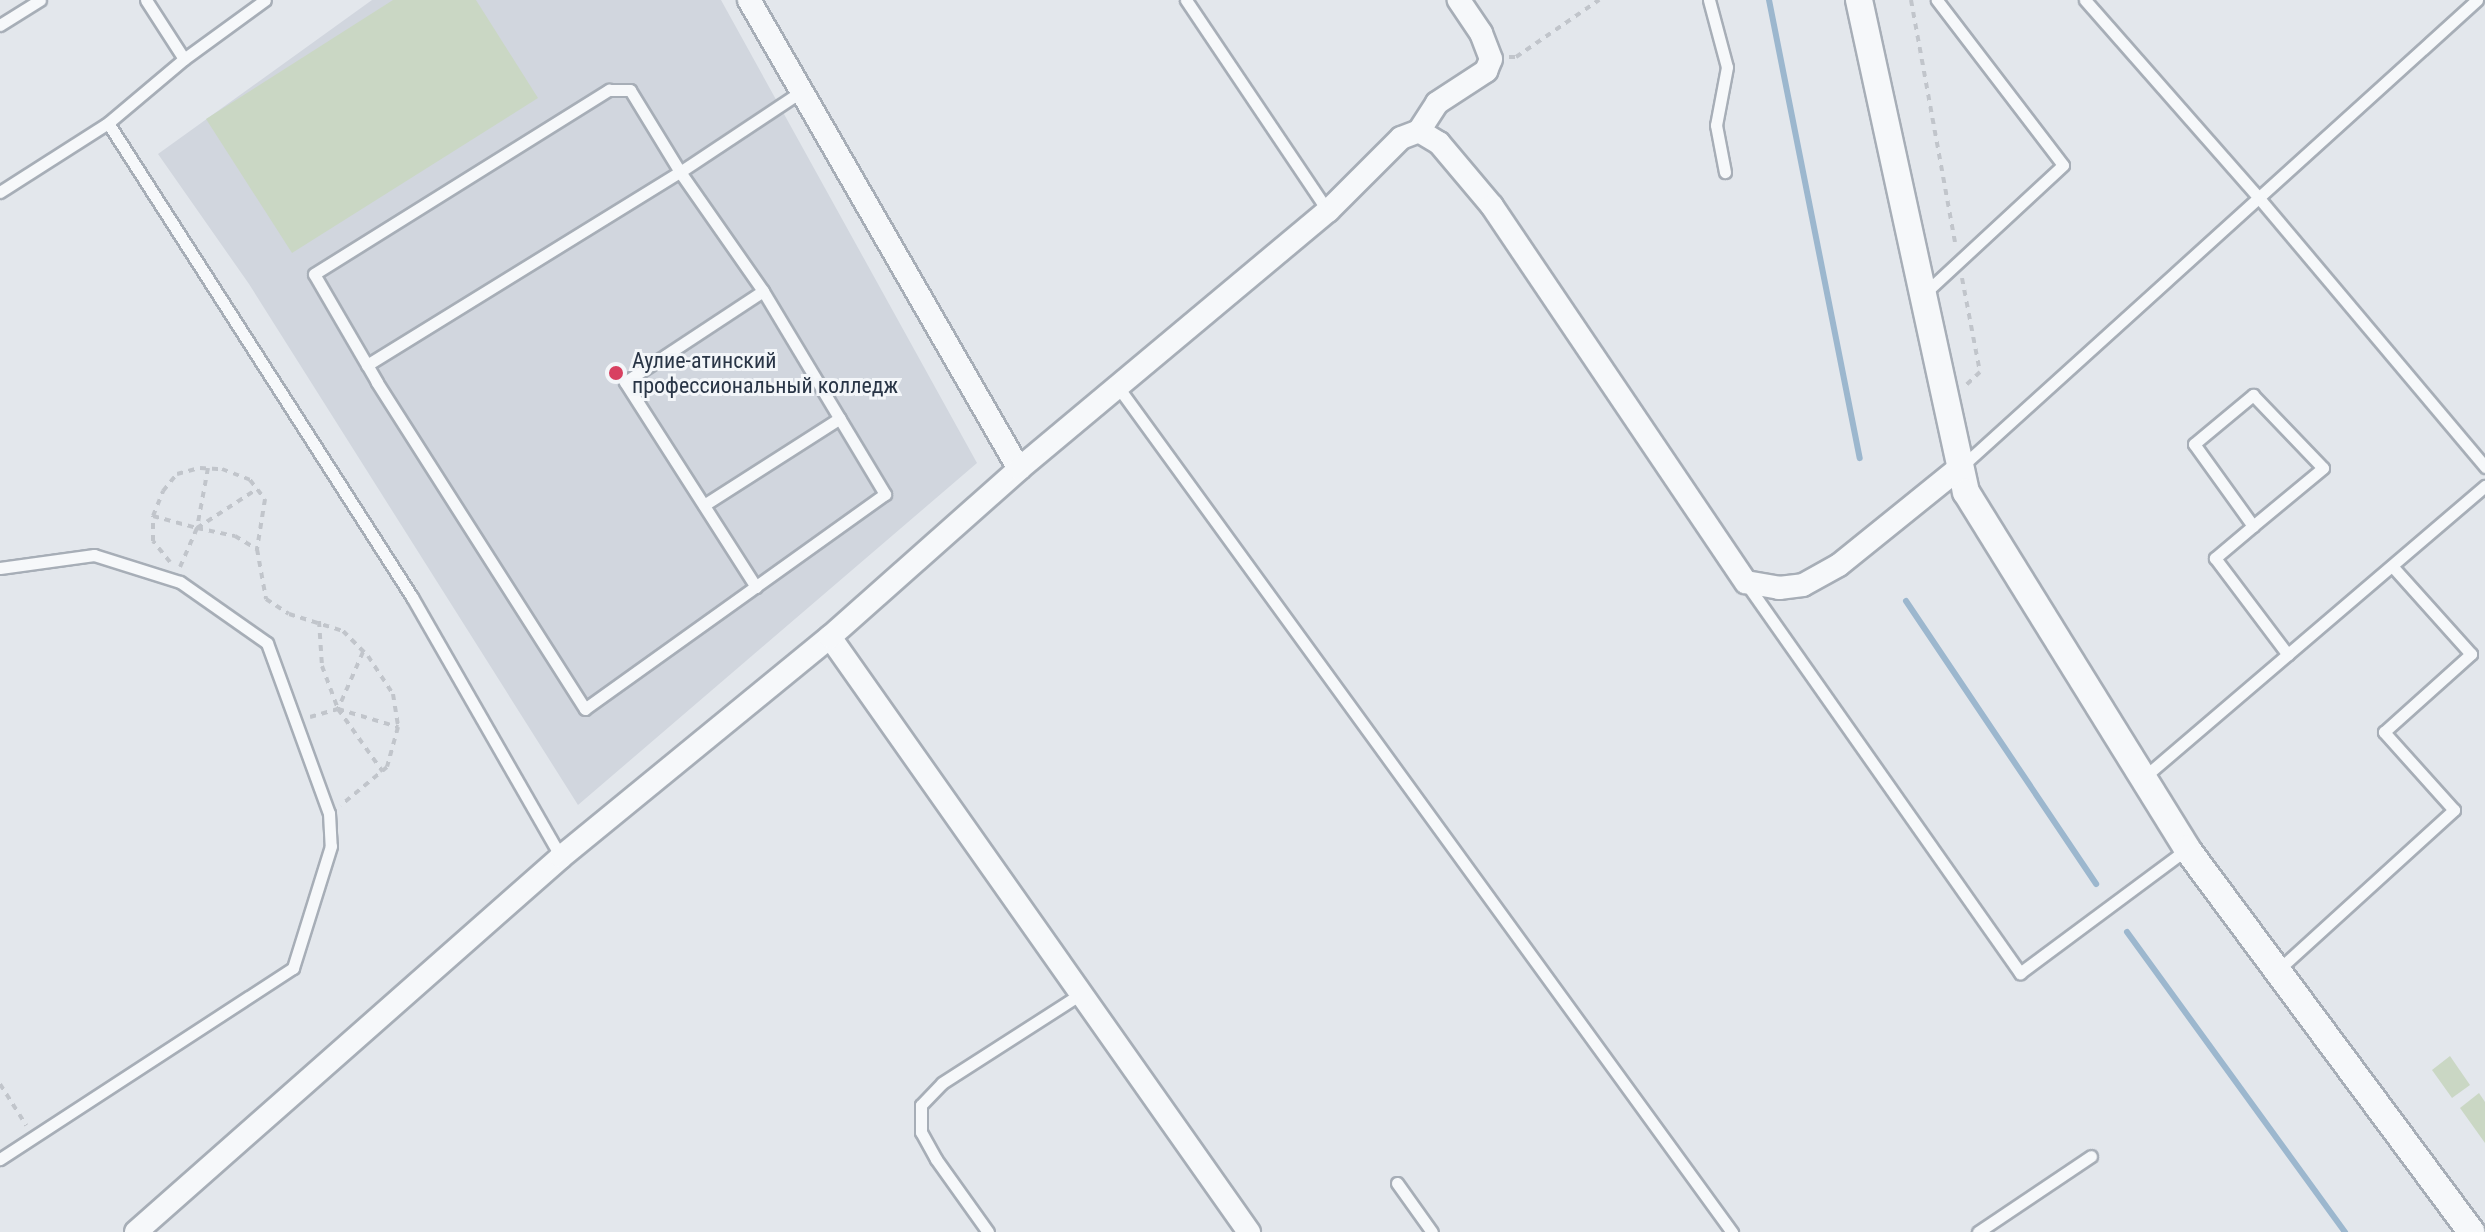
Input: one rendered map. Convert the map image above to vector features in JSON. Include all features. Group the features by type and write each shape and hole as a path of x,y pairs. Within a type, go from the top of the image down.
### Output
{"street":[{"path":"749,0 1019,469"},
{"path":"136,1232 561,857 830,637 1019,469 1328,211 1401,138 1419,131 1437,103 1486,71 1491,59 1481,33 1459,0"},
{"path":"1859,0 1958,469 1966,492 2187,849 2471,1232"},
{"path":"1419,131 1439,143 1492,206 1746,582 1779,588 1803,585 1839,565 1958,469"},
{"path":"830,637 1249,1232"}],"lane":[{"path":"0,25 40,0"},
{"path":"146,0 184,59"},
{"path":"0,192 108,123 184,59 265,0"},
{"path":"1186,0 1328,211"},
{"path":"1709,0 1727,67 1716,125 1725,172"},
{"path":"1921,296 2063,165 1937,0"},
{"path":"2085,0 2258,197 2485,467"},
{"path":"1958,469 2477,0"},
{"path":"609,90 630,90 680,172 763,291 885,494 585,709 367,365 314,274 609,90"},
{"path":"367,365 680,172 802,91"},
{"path":"108,123 412,597 561,857"},
{"path":"756,587 625,382 763,291"},
{"path":"1118,387 1732,1232"},
{"path":"2253,526 2194,444 2253,395 2323,468 2215,558 2288,655"},
{"path":"704,505 840,418"},
{"path":"2143,778 2485,486"},
{"path":"0,568 94,555 180,582 267,643 329,813 331,846 293,968 0,1159"},
{"path":"2277,971 2454,810 2384,732 2471,654 2392,566"},
{"path":"1746,582 2020,973 2187,849"},
{"path":"988,1232 936,1159 921,1132 921,1105 942,1083 1083,993"},
{"path":"1978,1232 2091,1156"},
{"path":"1397,1183 1432,1232"}],"path":[{"path":"1491,59 1516,57 1599,0"},
{"path":"1911,0 1980,372 1944,404"},
{"path":"208,468 197,528 178,571 153,541 153,516 163,491 177,474 208,468 222,469 250,480 265,499 257,549 266,599 289,614 343,631 363,652 393,694 398,727 387,767 329,813"},
{"path":"197,528 257,489"},
{"path":"153,516 235,536 257,549"},
{"path":"319,621 322,666 338,709 383,772"},
{"path":"338,709 363,652"},
{"path":"295,721 338,709 398,727"},
{"path":"0,1084 34,1137"}],"shaded area":[{"name":"Аулие-атинский профессиональный колледж","path":"372,0 721,0 977,463 578,805 249,284 158,154"}],"green space":[{"path":"393,0 476,0 538,98 292,253 206,119"},
{"path":"2450,1056 2470,1085 2452,1098 2432,1070"},
{"path":"2479,1093 2485,1102 2485,1143 2460,1108"}],"waterway":[{"path":"1769,0 1860,458"},
{"path":"1906,601 2096,884"},
{"path":"2127,932 2345,1232"}],"place":[{"name":"Аулие-атинский профессиональный колледж","path":"616,373"}]}
